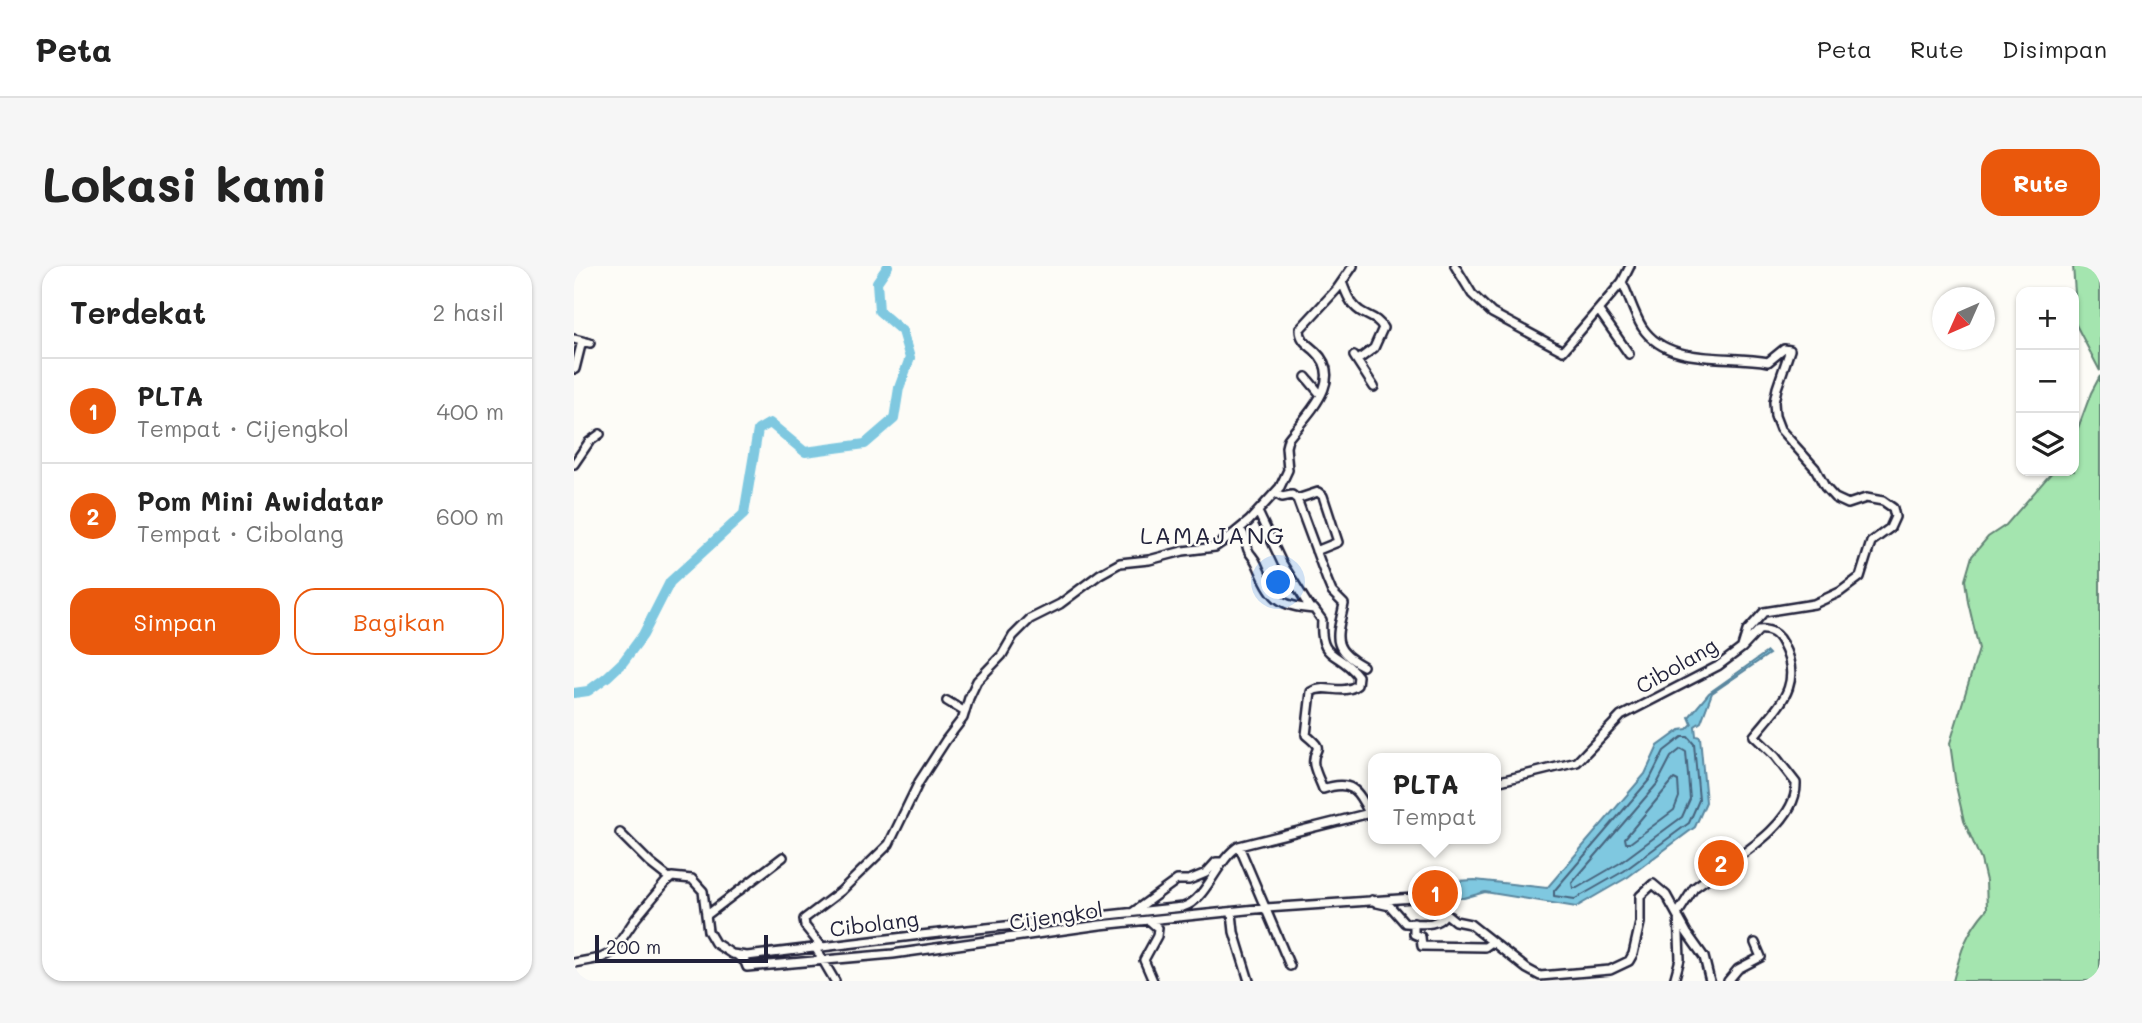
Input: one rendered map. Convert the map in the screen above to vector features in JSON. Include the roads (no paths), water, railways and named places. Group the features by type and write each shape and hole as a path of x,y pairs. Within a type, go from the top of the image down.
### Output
{"street":[{"path":"835,981 805,926 804,919 841,891 890,844 913,793 965,712 977,681 1002,655 1013,636 1030,619 1060,604 1100,574 1120,563 1215,547 1240,529 1275,494 1288,470 1288,439 1328,383 1326,367 1319,355 1302,339 1300,329 1353,266"},
{"path":"1455,266 1472,294 1492,313 1561,351 1566,349 1599,311 1622,282 1630,266"},
{"path":"1342,282 1354,306 1378,320 1383,328 1374,348 1356,358 1374,387"},
{"path":"1622,282 1642,326 1653,338 1672,350 1698,358 1729,357 1768,362 1784,349 1790,350 1774,402 1780,429 1815,468 1825,487 1835,498 1848,504 1867,498 1883,501 1893,508 1893,525 1871,542 1858,579 1840,592 1807,607 1764,612 1747,631 1742,648"},
{"path":"1599,311 1629,355"},
{"path":"575,369 582,341"},
{"path":"1306,377 1318,400"},
{"path":"574,464 577,454 600,434"},
{"path":"1297,499 1318,492 1323,496 1339,542 1316,551"},
{"path":"1275,494 1282,497 1292,495 1297,499 1332,592 1343,604 1338,623 1341,650 1351,660 1363,666"},
{"path":"1258,512 1282,563 1310,608"},
{"path":"1240,529 1245,534 1249,552 1257,562 1265,583 1276,597 1293,608 1314,609 1322,620 1320,634 1324,647 1356,672 1359,680 1354,688 1316,689 1311,692 1306,735 1318,747 1313,760 1323,789 1339,785 1359,792 1368,807"},
{"name":"Cibolang","path":"1501,781 1577,762 1621,716 1677,685 1700,677 1742,648 1761,629 1776,634 1785,648 1792,670 1790,685 1776,711 1754,736 1775,756 1796,787 1786,816 1776,828 1694,888 1678,913"},
{"path":"947,701 965,712"},
{"path":"1290,967 1239,846 1368,814"},
{"path":"620,833 650,863 670,878 686,877 696,883 705,896 708,931 715,943 737,955"},
{"name":"Cibolang","path":"737,955 1190,905 1239,846"},
{"path":"707,915 783,857"},
{"path":"1131,912 1177,880 1189,880 1206,873 1216,862 1223,862"},
{"path":"574,963 601,958 613,952 636,918 670,878"},
{"name":"Cijengkol","path":"737,955 747,967 893,954 1100,925 1371,899 1415,898 1434,904 1455,921 1470,924 1537,975 1557,976 1610,970 1629,961 1640,923 1640,896 1650,885 1656,885 1663,891 1678,913"},
{"path":"1371,899 1390,906 1405,923 1434,924 1445,914"},
{"path":"1232,913 1234,932 1249,981"},
{"path":"1674,981 1680,959 1678,913"},
{"path":"1678,913 1687,933 1704,957 1710,981"},
{"path":"1150,921 1157,926 1158,934 1144,960 1153,981"},
{"path":"1414,923 1414,934 1420,937 1422,947 1485,947 1492,942"},
{"path":"1728,981 1738,969 1761,957 1755,943"},
{"path":"1549,981 1557,976"}],"water":[{"path":"1767,652 1769,654 1712,693 1701,722 1695,726 1696,736 1700,737 1706,802 1695,827 1628,877 1576,907 1485,892 1464,898 1448,898 1445,890 1455,881 1475,880 1547,888 1645,774 1658,746 1692,724 1689,717 1709,693"}],"waterway":[{"path":"574,693 588,691 623,662 643,635 670,582 744,514 758,430 770,423 805,452 865,444 894,419 899,388 910,358 902,331 879,311 877,282 888,266"}],"place":[{"name":"Pom Mini Awidatar","path":"1721,863"},
{"name":"PLTA","path":"1435,893"}],"district":[{"name":"LAMAJANG","path":"1213,534"}]}
